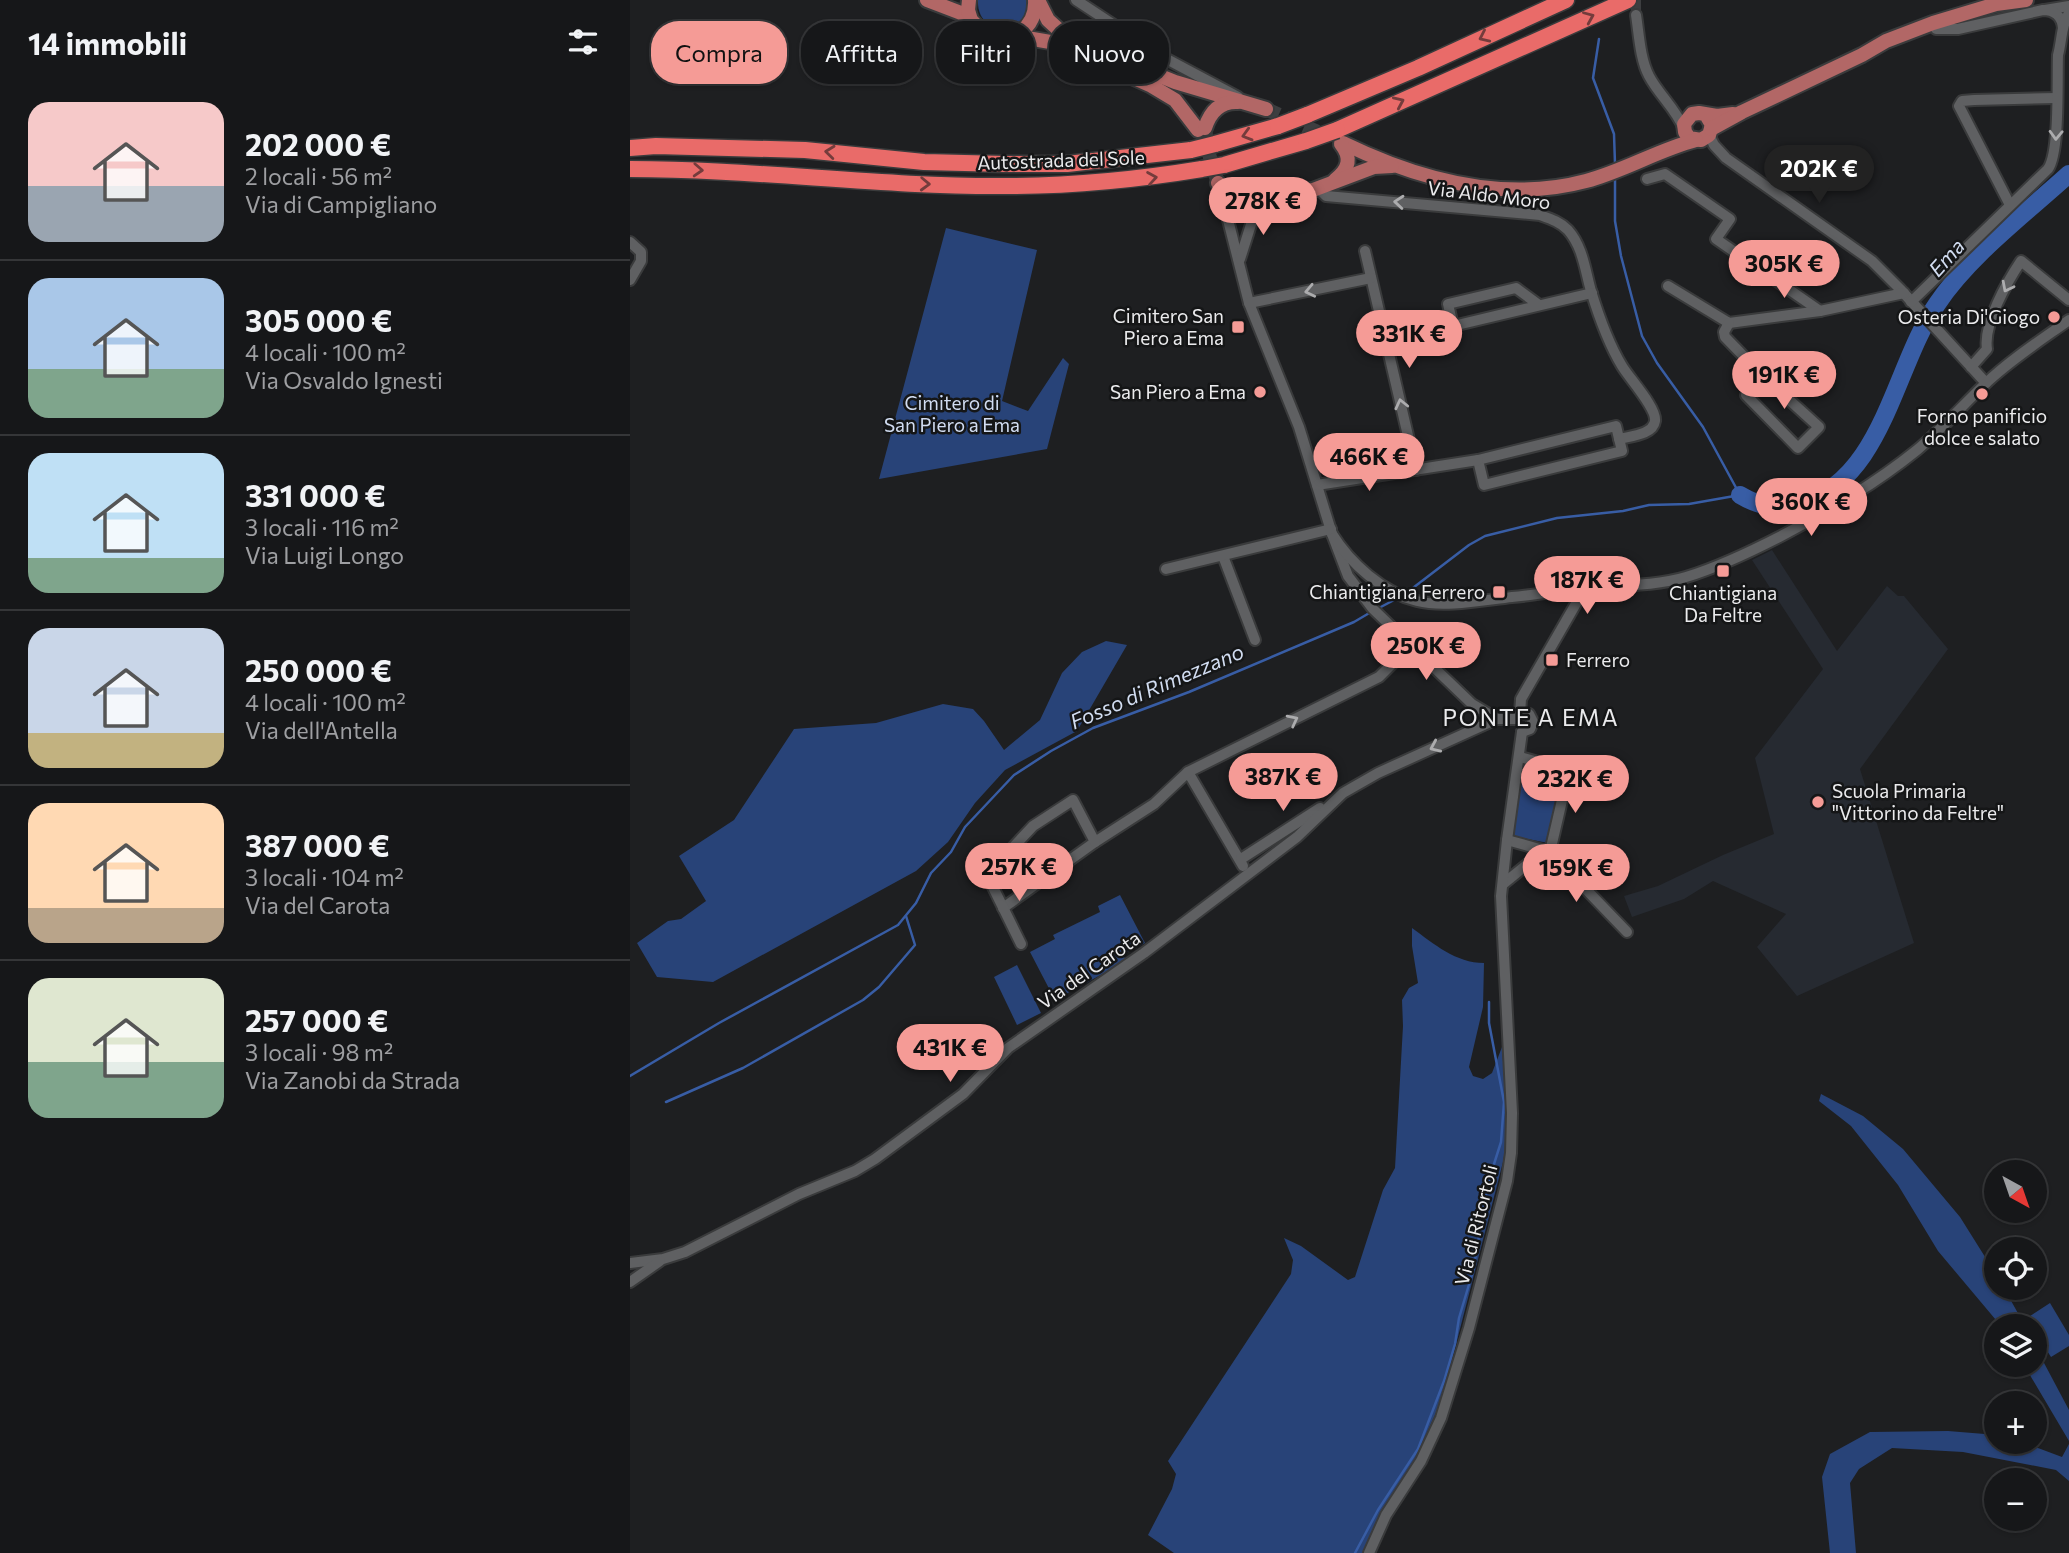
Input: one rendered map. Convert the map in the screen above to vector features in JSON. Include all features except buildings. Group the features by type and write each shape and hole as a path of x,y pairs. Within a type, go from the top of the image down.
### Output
{"highway":[{"name":"Autostrada del Sole","path":"630,148 656,146 805,150 924,162 1005,164 1067,164 1191,149 1278,126 1307,115 1566,0"},
{"name":"Autostrada del Sole","path":"630,169 692,169 924,184 1005,186 1140,180 1224,165 1306,141 1340,139 1549,33 1628,0"}],"main road":[{"path":"927,0 961,13 971,21"},
{"path":"968,0 973,21"},
{"path":"1031,21 1036,0"},
{"path":"1036,0 1048,20 1068,35 1113,57 1175,82 1266,109"},
{"path":"1862,55 2023,1"},
{"path":"1340,139 1397,167 1488,188 1538,188 1583,182 1673,148 1698,128 1742,112 1886,41 1996,4 2023,1"},
{"path":"1035,38 1056,43 1150,85 1175,100 1202,129 1219,107 1230,102 1246,102"},
{"path":"1325,186 1343,173 1348,163 1340,139"},
{"path":"1218,183 1228,199 1241,208 1251,208 1281,195 1325,186 1374,167 1397,167"}],"street":[{"path":"1076,0 1161,56 1246,102"},
{"path":"1936,29 1958,29 2069,6"},
{"path":"1668,286 1729,323 1907,297 2010,205 2053,162 2057,55 2065,44 2062,22 2057,14 2043,10"},
{"path":"2063,28 2069,13"},
{"path":"1636,15 1648,75 1675,112 1698,128 1726,158 1872,261 1986,383"},
{"path":"2010,205 1959,106 1962,101 1974,100 2056,98"},
{"path":"1647,179 1665,174 1730,219 1716,239 1821,311"},
{"path":"1218,183 1249,303 1298,427 1344,568 1375,611 1472,704 1497,719 1517,716 1527,713 1533,719 1532,728 1522,732 1516,728 1517,716 1521,699 1586,588"},
{"name":"Via Aldo Moro","path":"1325,186 1322,193 1329,196 1540,215 1558,222 1573,237 1580,250 1609,342 1656,418 1649,431 1619,439"},
{"path":"1239,265 1254,215 1269,200"},
{"path":"630,242 641,252 641,261 630,280"},
{"path":"1365,251 1416,470"},
{"path":"1971,367 1987,349 1986,335 1990,320 2021,261 2069,300"},
{"path":"1249,303 1371,278"},
{"path":"1539,305 1516,288 1448,304 1453,326 1592,293"},
{"path":"1331,532 1343,550 1382,585 1418,602 1444,603 1544,594 1684,578 1766,543 1848,500 1901,463 1942,428 1986,383 2069,320"},
{"path":"1729,323 1725,337 1819,427 1798,448 1746,395 1763,376"},
{"path":"1317,485 1478,460 1616,426 1622,452 1484,485 1478,460"},
{"path":"1166,569 1331,532"},
{"path":"1223,556 1255,640"},
{"path":"1003,908 1095,842 1154,804 1188,772 1379,677 1411,645"},
{"name":"Via del Carota","path":"1241,859 1377,773 1497,719"},
{"name":"Via di Ritortoli","path":"1369,1553 1386,1515 1421,1461 1441,1418 1469,1328 1507,1181 1513,1113 1502,896 1522,732"},
{"path":"1503,884 1548,851 1566,783 1565,773 1560,768 1520,757"},
{"path":"1188,772 1241,859 1247,875"},
{"name":"Via del Carota","path":"630,1262 663,1259 685,1252 875,1159 963,1094 1008,1048 1144,953 1297,837 1343,793"},
{"path":"1021,944 987,875 1033,826 1073,800 1095,842"},
{"path":"1507,839 1548,851 1627,932"},
{"name":"Via del Carota","path":"630,1282 663,1259"}],"shaded area":[{"name":"Scuola Primaria \"Vittorino da Feltre\"","path":"1772,550 1837,651 1887,586 1898,596 1904,596 1948,649 1860,769 1914,943 1797,996 1757,947 1786,914 1713,881 1684,899 1632,917 1624,896 1658,886 1774,834 1755,758 1823,669 1752,560"}],"green space":[{"path":"978,0 1027,0 1020,21 985,21"},
{"name":"Cimitero di San Piero a Ema","path":"946,228 1037,250 1002,401 1028,411 1063,358 1069,364 1047,449 879,479"},
{"path":"1106,641 1127,645 1077,731 1005,770 975,803 948,842 916,871 713,982 657,977 637,943 668,921 681,919 706,901 679,856 734,820 794,729 876,723 943,704 973,709 1004,750 1040,720 1062,673 1082,652"},
{"path":"1525,761 1557,770 1559,780 1548,843 1512,836"},
{"path":"1120,895 1145,943 1123,954 1126,961 1055,1000 1030,952 1055,939 1053,935 1100,912 1098,906"},
{"path":"1412,928 1455,956 1484,963 1483,1007 1469,1067 1473,1076 1483,1079 1492,1073 1502,1047 1508,1133 1503,1162 1436,1413 1409,1472 1387,1505 1363,1553 1174,1553 1148,1535 1172,1489 1176,1474 1168,1461 1291,1274 1293,1260 1284,1238 1301,1246 1348,1280 1355,1277 1383,1190 1395,1168 1402,1000 1409,988 1418,983"},
{"path":"1017,965 1041,1013 1017,1025 994,977"},
{"path":"1821,1094 1863,1116 1903,1149 1960,1217 1984,1255 1984,1300 2011,1300 2018,1314 1991,1314 1938,1251 1898,1185 1851,1126 1819,1101"},
{"path":"2050,1303 2069,1335 2069,1346 2051,1357 2047,1351 2047,1314 2033,1314"},
{"path":"2047,1369 2069,1410 2069,1441 2047,1404 2047,1391 2039,1391 2031,1377 2047,1377"},
{"path":"1948,1431 1984,1434 1984,1454 2047,1454 2047,1451 2062,1457 2069,1444 2069,1481 2056,1470 1963,1452 1892,1448 1859,1469 1850,1483 1856,1553 1830,1553 1822,1477 1830,1454 1870,1432"}],"waterway":[{"path":"1599,39 1593,78 1614,134 1615,164"},
{"name":"Ema","path":"1740,495 1769,506 1792,505 1828,491 1850,471 1884,419 1922,329 1950,286 1982,252 2069,174"},
{"name":"Fosso di Rimezzano","path":"1405,594 1469,545 1485,536 1557,518 1623,511 1649,505 1689,504 1740,495 1703,427 1657,363 1642,336 1621,256 1615,221 1615,178"},
{"name":"Fosso di Rimezzano","path":"1377,609 1396,599"},
{"name":"Fosso di Rimezzano","path":"630,1076 719,1023 898,925 916,903 931,873 951,852 965,827 1014,775 1051,751 1093,728 1189,692 1354,622 1371,612"},
{"path":"666,1102 743,1068 863,1000 879,987 915,945 906,916"},
{"path":"1355,1553 1378,1510 1418,1449 1444,1381 1473,1271 1488,1183 1501,1142 1504,1102 1489,1023 1489,1002"}],"tunnel":[{"path":"1636,0 1636,15"},
{"path":"1266,109 1329,137"},
{"path":"1205,128 1208,151 1218,183"}],"place":[{"name":"Osteria Di'Giogo","path":"2054,317"},
{"name":"Cimitero San Piero a Ema","path":"1238,327"},
{"name":"San Piero a Ema","path":"1260,392"},
{"name":"Forno panificio dolce e salato","path":"1982,394"},
{"name":"Chiantigiana Da Feltre","path":"1723,571"},
{"name":"Chiantigiana Ferrero","path":"1499,592"},
{"name":"Ferrero","path":"1552,660"},
{"name":"Scuola Primaria \"Vittorino da Feltre\"","path":"1818,802"}],"district":[{"name":"PONTE A EMA","path":"1531,718"}]}
